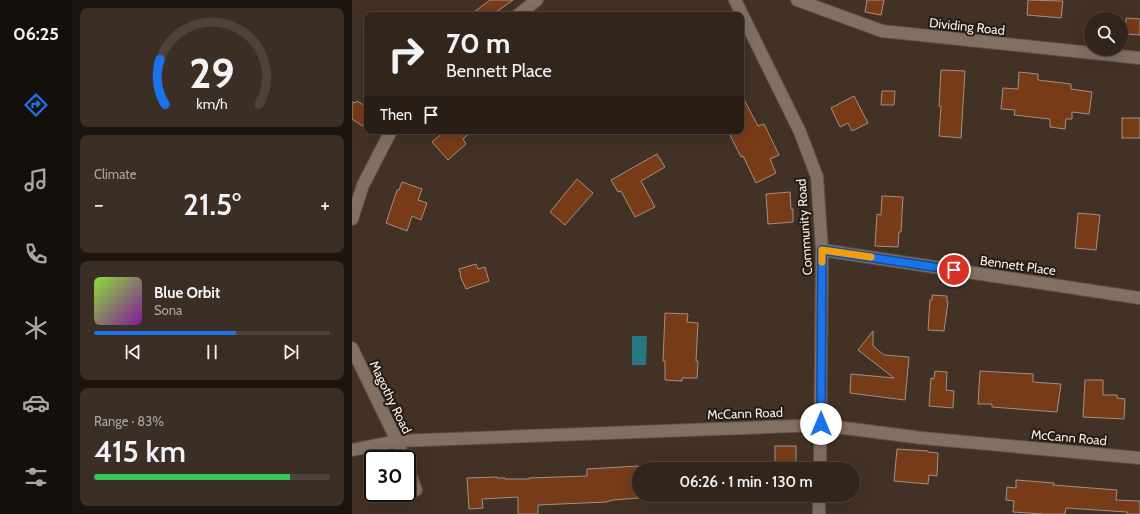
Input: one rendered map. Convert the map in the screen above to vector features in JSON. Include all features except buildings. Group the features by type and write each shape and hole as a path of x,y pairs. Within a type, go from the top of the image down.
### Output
{"street":[{"path":"522,12 537,0"},
{"name":"Community Road","path":"735,0 741,12"},
{"name":"Dividing Road","path":"797,0 882,31 1140,58"},
{"name":"Community Road","path":"744,18 800,132 817,177 822,250 820,462"},
{"path":"352,219 363,185 389,134"},
{"name":"Bennett Place","path":"822,250 1140,298"},
{"name":"Magothy Road","path":"352,348 400,450"},
{"name":"McCann Road","path":"352,450 397,441 821,424 922,438 1140,458"},
{"path":"819,502 819,514"}],"water":[{"path":"632,336 647,336 646,365 632,365"}],"slow traffic":[{"path":"822,262 822,250 871,257"}],"route":[{"path":"821,424 822,250 954,270"}]}
